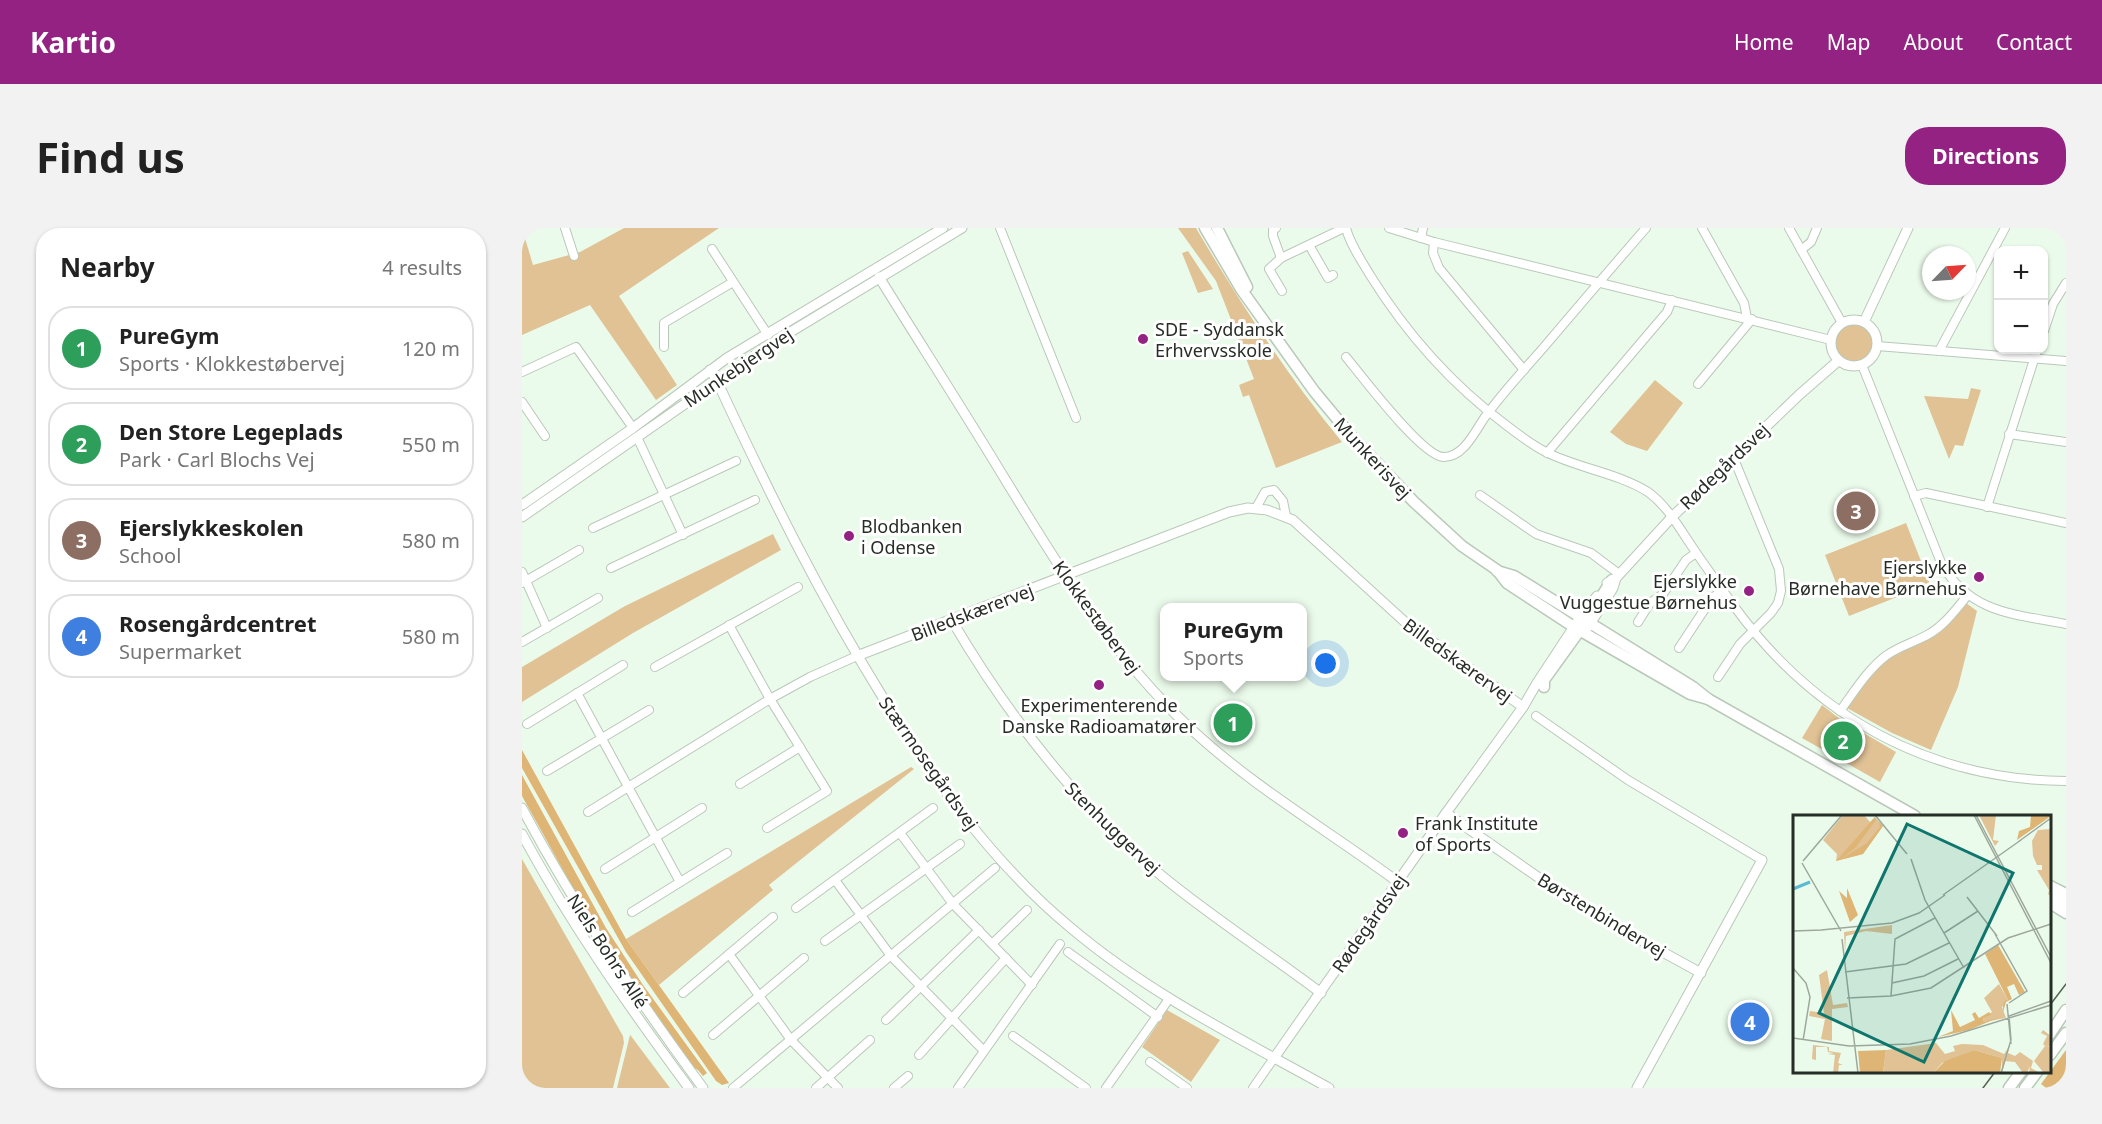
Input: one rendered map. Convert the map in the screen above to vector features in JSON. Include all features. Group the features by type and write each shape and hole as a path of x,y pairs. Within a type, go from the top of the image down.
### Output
{"main road":[{"name":"Munkerisvej","path":"1205,228 1241,289 1314,391 1376,464 1414,502 1462,546 1497,570 1514,576 1582,625 1690,694 1708,699"},
{"name":"Munkerisvej","path":"1217,228 1269,327"},
{"name":"Munkerisvej","path":"1497,570 1507,583 1521,592 1659,665 1708,699 1913,815"},
{"path":"1544,687 1544,680 1616,577"},
{"path":"2051,887 2066,894"},
{"path":"2051,895 2066,903"},
{"path":"2051,904 2066,913"},
{"path":"2051,1032 2064,1018"},
{"path":"2051,1052 2066,1033"},
{"path":"2009,1088 2020,1073"},
{"path":"2025,1088 2036,1073"}],"street":[{"path":"566,228 573,256"},
{"name":"Munkebjergvej","path":"522,505 814,317 962,228"},
{"path":"1000,228 1076,418"},
{"path":"1276,228 1273,230 1273,236 1281,258"},
{"path":"1282,291 1269,268 1281,258 1345,228 1370,274 1411,334 1452,379 1489,412 1547,453 1647,492 1672,517 1752,630 1798,679 1840,711 1907,749 1952,765 2025,780 2066,781"},
{"path":"1389,228 1434,242 1831,340"},
{"path":"1421,238 1424,228"},
{"path":"1346,357 1429,452 1444,457 1451,455 1464,448 1489,412 1646,228"},
{"path":"1702,228 1744,303 1749,319"},
{"path":"1789,228 1842,323"},
{"path":"1801,250 1811,242 1817,228"},
{"path":"1864,322 1908,228"},
{"path":"1939,351 2005,228"},
{"name":"Munkebjergvej","path":"522,517 635,433 710,370 940,229"},
{"path":"1434,242 1433,253 1439,268 1524,370"},
{"path":"1309,245 1328,278 1333,275"},
{"name":"Munkebjergvej","path":"712,249 768,335"},
{"name":"Klokkestøbervej","path":"879,277 1064,576 1123,656 1152,690 1191,729 1251,778 1398,882"},
{"path":"664,347 664,323 733,282"},
{"path":"2048,318 2053,304 2066,283"},
{"path":"1547,453 1667,312 1672,300"},
{"path":"1698,384 1749,319"},
{"path":"1852,320 1864,322 1875,332 1877,346 1873,357 1862,365 1850,366 1838,361 1832,351 1831,340 1834,330 1842,323 1852,320"},
{"path":"717,381 715,374 745,354 756,343"},
{"path":"1877,346 2066,361"},
{"path":"522,372 576,347 635,433 683,535"},
{"path":"1987,507 2036,354"},
{"name":"Rødegårdsvej","path":"1616,577 1672,517 1799,395 1838,361"},
{"path":"1862,365 1942,565 1953,581 1968,595 1997,611 2066,624"},
{"name":"Stærmosegårdsvej","path":"710,370 768,491 857,657 949,797 1003,862 1071,928 1122,968 1169,999 1329,1088"},
{"path":"522,402 545,436"},
{"path":"2009,434 2066,442"},
{"path":"1718,677 1740,644 1778,603 1781,581 1779,569 1734,459"},
{"path":"593,528 736,460"},
{"name":"Billedskærervej","path":"1256,508 1265,492 1274,490 1283,501 1286,516"},
{"path":"1914,496 1926,493 2066,524"},
{"path":"1480,495 1530,531 1591,553 1616,577"},
{"path":"611,568 755,500"},
{"name":"Billedskærervej","path":"857,657 1228,512 1256,508 1286,516 1299,525 1405,622 1526,704"},
{"path":"524,582 579,550"},
{"path":"1638,622 1650,603 1663,594 1686,560 1696,553"},
{"path":"522,572 524,582 547,628"},
{"path":"655,667 798,587"},
{"path":"1679,648 1712,598 1723,590"},
{"path":"1840,711 1869,672 1881,660 1894,650 1931,633 1949,618 1968,595"},
{"path":"522,642 598,598"},
{"name":"Stenhuggervej","path":"951,619 1005,705 1032,742 1097,816 1171,883 1321,993"},
{"path":"729,625 770,699 827,791 767,828"},
{"name":"Rødegårdsvej","path":"1253,1088 1446,813 1526,704 1537,682 1582,625"},
{"path":"588,812 770,699 810,677 857,657"},
{"path":"528,724 623,665"},
{"name":"Rødegårdsvej","path":"1526,704 1544,687"},
{"path":"577,693 626,787 680,882"},
{"path":"547,771 649,710"},
{"path":"1536,716 1628,780 1762,860 1637,1088"},
{"path":"740,784 800,747"},
{"name":"Niels Bohrs Allé","path":"522,808 596,934 703,1088"},
{"path":"605,868 702,808"},
{"path":"796,908 933,808"},
{"name":"Børstenbindervej","path":"1446,813 1555,889 1701,974"},
{"path":"900,833 953,904 1032,985"},
{"name":"Niels Bohrs Allé","path":"522,834 583,936 633,1013 689,1088"},
{"path":"825,941 960,844"},
{"path":"632,912 727,853"},
{"path":"733,1088 996,868"},
{"path":"835,880 891,956 984,1051"},
{"path":"992,944 1027,910"},
{"path":"683,993 773,917"},
{"path":"886,1020 979,930"},
{"path":"958,1088 1060,944"},
{"path":"1068,952 1158,1017"},
{"path":"729,954 791,1040 838,1088"},
{"path":"713,1035 804,958"},
{"path":"919,1055 1006,958"},
{"path":"1106,1088 1169,999"},
{"path":"1013,1036 1086,1088"},
{"path":"816,1088 870,1040"},
{"path":"1150,1062 1187,1088"},
{"path":"894,1088 909,1076"}],"shaded area":[{"path":"522,228 533,265 580,252 624,228 719,228 619,296 677,385 656,400 590,305 522,335"},
{"path":"1178,228 1196,228 1265,338 1302,391 1342,442 1276,468 1249,395 1243,397 1239,385 1254,379 1216,281"},
{"path":"1188,251 1213,289 1198,293 1182,253"},
{"path":"1854,325 1867,331 1873,344 1867,357 1854,363 1841,357 1835,344 1841,331"},
{"path":"1655,380 1683,403 1647,451 1626,444 1610,432"},
{"path":"1971,388 1981,390 1963,446 1955,445 1949,459 1924,396 1968,399"},
{"path":"1906,523 1930,584 1849,616 1825,555"},
{"path":"773,534 781,550 633,633 522,702 522,667 625,606"},
{"path":"1966,603 1977,611 1958,687 1931,750 1892,733 1847,708 1884,662 1938,633"},
{"path":"1822,705 1840,719 1896,752 1880,782 1802,738"},
{"path":"522,750 626,939 729,1083 722,1085 716,1081 626,952 522,768"},
{"path":"911,767 914,769 769,885 773,890 659,985 626,939"},
{"path":"522,775 606,928 643,985 707,1073 703,1076 693,1067 672,1038 574,890 522,796"},
{"path":"522,859 623,1036 624,1043 613,1088 522,1088"},
{"path":"1167,1010 1220,1040 1191,1082 1142,1047"},
{"path":"631,1036 670,1088 617,1088"},
{"path":"2066,1050 2066,1088 2046,1088 2041,1084"}],"tram line":[{"path":"2051,1004 2066,984"},
{"path":"1983,1088 1994,1073"}],"place":[{"name":"SDE - Syddansk Erhvervsskole","path":"1143,339"},
{"name":"Ejerslykkeskolen","path":"1856,511"},
{"name":"Blodbanken i Odense","path":"849,536"},
{"name":"Ejerslykke Børnehave Børnehus","path":"1979,577"},
{"name":"Ejerslykke Vuggestue Børnehus","path":"1749,591"},
{"name":"Experimenterende Danske Radioamatører","path":"1099,685"},
{"name":"PureGym","path":"1233,723"},
{"name":"Den Store Legeplads","path":"1843,741"},
{"name":"Frank Institute of Sports","path":"1403,833"},
{"name":"Rosengårdcentret","path":"1750,1022"}]}
